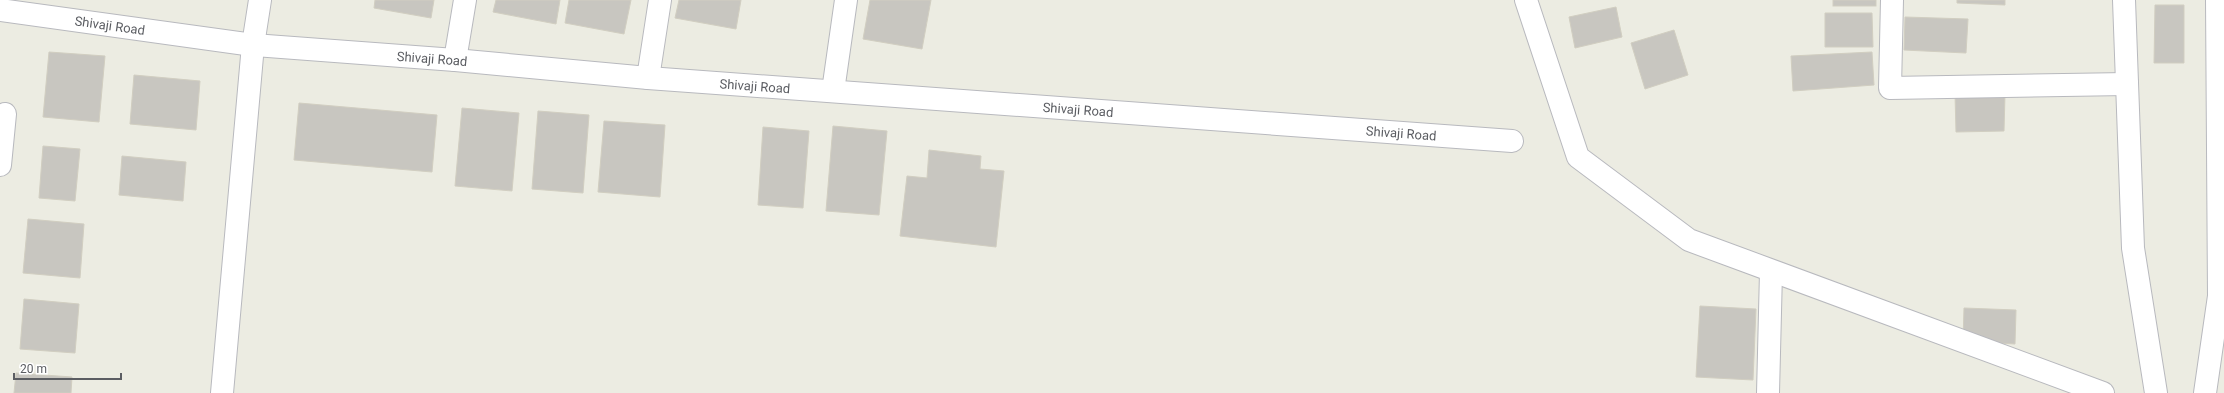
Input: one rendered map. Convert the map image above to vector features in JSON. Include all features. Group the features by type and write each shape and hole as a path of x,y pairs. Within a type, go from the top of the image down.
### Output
{"street":[{"path":"222,393 253,45 260,0"},
{"path":"455,60 465,0"},
{"path":"648,78 660,0"},
{"path":"833,91 846,0"},
{"path":"1526,0 1578,157 1689,240 1771,272 2103,393"},
{"path":"1892,0 1890,88 2127,84"},
{"path":"2124,0 2133,248 2156,393"},
{"path":"2205,393 2219,296 2217,0"},
{"name":"Shivaji Road","path":"0,10 47,9 253,45 455,60 648,78 1512,141"},
{"path":"0,165 5,114"},
{"path":"1768,393 1771,272"}],"building":[{"path":"375,0 434,0 431,18 374,8"},
{"path":"496,0 560,0 556,24 493,12"},
{"path":"569,0 631,0 624,34 565,23"},
{"path":"679,0 741,0 736,29 675,18"},
{"path":"870,0 931,0 922,49 863,39"},
{"path":"1833,0 1876,0 1876,6 1833,6"},
{"path":"1957,0 2005,0 2005,5 1957,3"},
{"path":"2155,5 2184,5 2184,63 2154,63"},
{"path":"1616,7 1622,37 1575,48 1569,17"},
{"path":"1825,13 1872,13 1873,47 1825,47"},
{"path":"1905,17 1968,19 1966,53 1904,50"},
{"path":"1674,30 1688,75 1645,89 1631,43"},
{"path":"49,52 105,56 99,122 43,117"},
{"path":"1872,52 1874,85 1793,91 1791,56"},
{"path":"134,75 200,81 196,130 130,124"},
{"path":"1955,94 2005,94 2004,131 1956,132"},
{"path":"299,103 437,115 432,172 294,160"},
{"path":"462,108 519,113 512,191 455,186"},
{"path":"538,111 589,115 583,193 532,189"},
{"path":"604,121 665,125 660,197 598,192"},
{"path":"833,126 887,131 879,215 826,211"},
{"path":"763,127 809,131 803,208 758,205"},
{"path":"43,146 80,149 75,201 39,198"},
{"path":"929,150 981,156 980,169 1004,171 996,247 900,236 907,176 927,178"},
{"path":"122,156 186,162 183,201 119,195"},
{"path":"28,219 84,224 80,278 23,273"},
{"path":"24,299 79,304 75,353 20,349"},
{"path":"1700,306 1756,309 1753,380 1696,377"},
{"path":"1964,308 2016,310 2015,344 1963,341"},
{"path":"16,373 72,377 71,393 14,393"}]}
